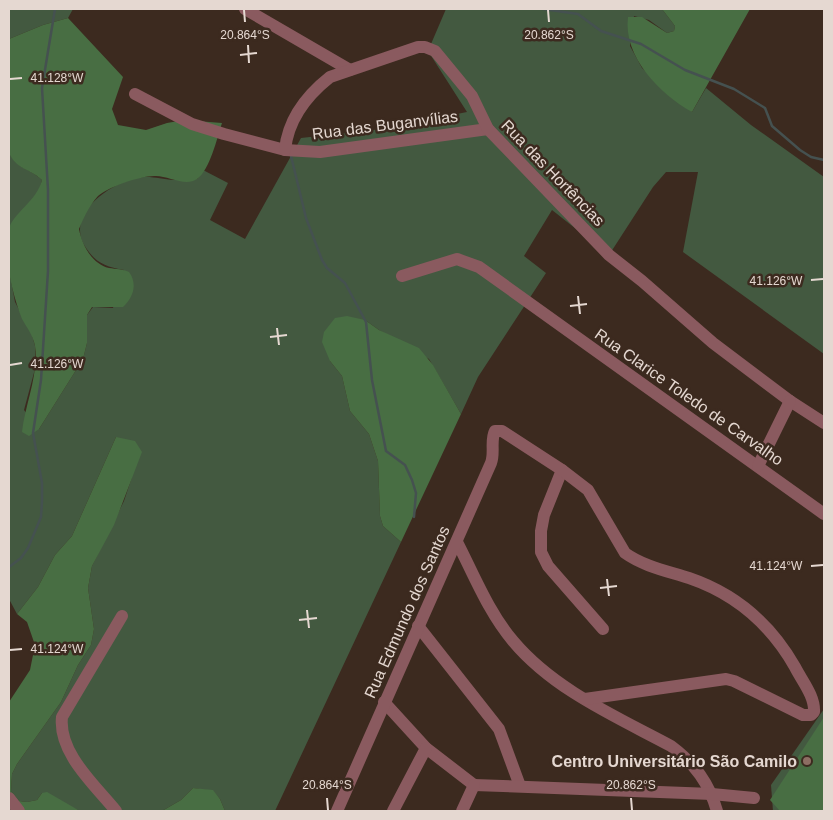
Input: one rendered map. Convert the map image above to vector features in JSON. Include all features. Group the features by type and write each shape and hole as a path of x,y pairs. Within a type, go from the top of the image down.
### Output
{"street":[{"path":"245,9 350,70"},
{"name":"Rua das Hortências","path":"285,150 286,136 295,115 318,87 330,77 418,47 435,50 472,96 488,129 609,255 713,343 790,401 824,423"},
{"name":"Rua das Buganvílias","path":"135,94 192,124 232,137 285,150 320,152 488,129"},
{"name":"Rua Clarice Toledo de Carvalho","path":"402,276 457,259 479,267 824,514"},
{"path":"758,466 790,401"},
{"name":"Rua Edmundo dos Santos","path":"337,811 493,457 493,434 495,431 502,431 562,470"},
{"path":"585,699 726,679 734,681 803,715 811,716 814,712 812,698 791,661 759,618 738,602 693,579 634,559 624,553 593,496 562,470 544,515 541,531 542,552 548,566 603,629"},
{"path":"457,542 495,615 512,640 536,665 585,699 671,746 704,779 712,794 717,811"},
{"path":"116,811 80,767 67,746 60,728 62,717 122,616"},
{"path":"418,626 499,729 520,786"},
{"path":"384,702 426,748 474,785 712,794 754,798"},
{"path":"393,811 426,748"},
{"path":"462,811 474,785"},
{"path":"9,798 19,811"}],"green space":[{"path":"9,9 73,9 68,18 43,25 9,39"},
{"path":"446,9 662,9 675,26 674,31 667,33 649,20 634,16 630,46 642,68 692,112 706,88 751,125 824,177 824,354 683,252 698,172 666,172 653,187 609,255 552,210 524,256 546,273 478,377 461,414 429,359 365,320 330,361 342,376 350,411 369,434 378,461 380,516 383,526 401,542 275,811 225,811 220,799 213,791 193,788 181,800 162,811 80,811 42,793 37,800 19,801 11,791 12,774 61,702 78,665 91,645 94,629 88,588 92,566 124,501 132,477 116,437 72,536 55,555 38,587 17,614 9,599 9,270 15,302 32,335 35,346 35,369 24,410 39,429 83,359 87,343 87,315 93,307 113,308 124,270 102,264 86,248 81,236 80,225 92,204 113,187 136,178 197,179 203,170 228,183 210,220 245,239 301,138 382,129 467,112 428,51"},
{"path":"662,9 750,9 692,112 656,85 646,73 631,46 628,32 628,17 642,17 667,33 674,31 675,26"},
{"path":"68,18 123,77 112,109 118,125 146,130 184,120 222,123 206,169 197,179 182,182 161,176 150,176 134,180 117,185 98,196 89,208 79,229 85,247 93,258 103,266 129,272 134,286 132,295 123,307 92,307 87,315 87,343 83,359 39,429 29,436 22,432 35,367 35,346 22,319 15,298 8,263 7,240 11,223 30,201 42,180 17,164 10,155 9,39 43,25"},
{"path":"9,149 18,164 42,180 39,192 9,228"},
{"path":"347,316 365,320 379,330 419,348 433,365 461,414 401,542 383,526 380,516 378,461 369,434 350,411 342,376 330,361 322,342 324,332 335,318"},
{"path":"116,437 135,441 142,452 114,525 92,566 88,588 94,629 91,645 78,665 61,702 12,774 11,791 19,801 37,800 42,793 47,792 80,811 9,811 9,702 30,670 35,645 27,622 17,614 38,587 55,555 72,536"},
{"name":"Centro Universitário São Camilo","path":"824,709 824,811 773,811 771,785"},
{"name":"Centro Universitário São Camilo","path":"824,717 824,811 780,811 770,800"},
{"path":"193,788 213,790 220,799 225,811 162,811 181,800"}],"waterway":[{"path":"9,567 21,558 28,548 41,517 42,483 33,433 41,380 48,271 48,190 42,88 55,9"},
{"path":"543,9 578,14 601,31 641,44 685,70 734,89 765,108 772,126 800,150 811,157 824,160"},
{"path":"291,156 306,218 322,260 327,268 345,283 366,322 372,380 386,451 405,465 412,480 416,493 414,517"}],"place":[{"name":"Centro Universitário São Camilo","path":"807,761"}]}
